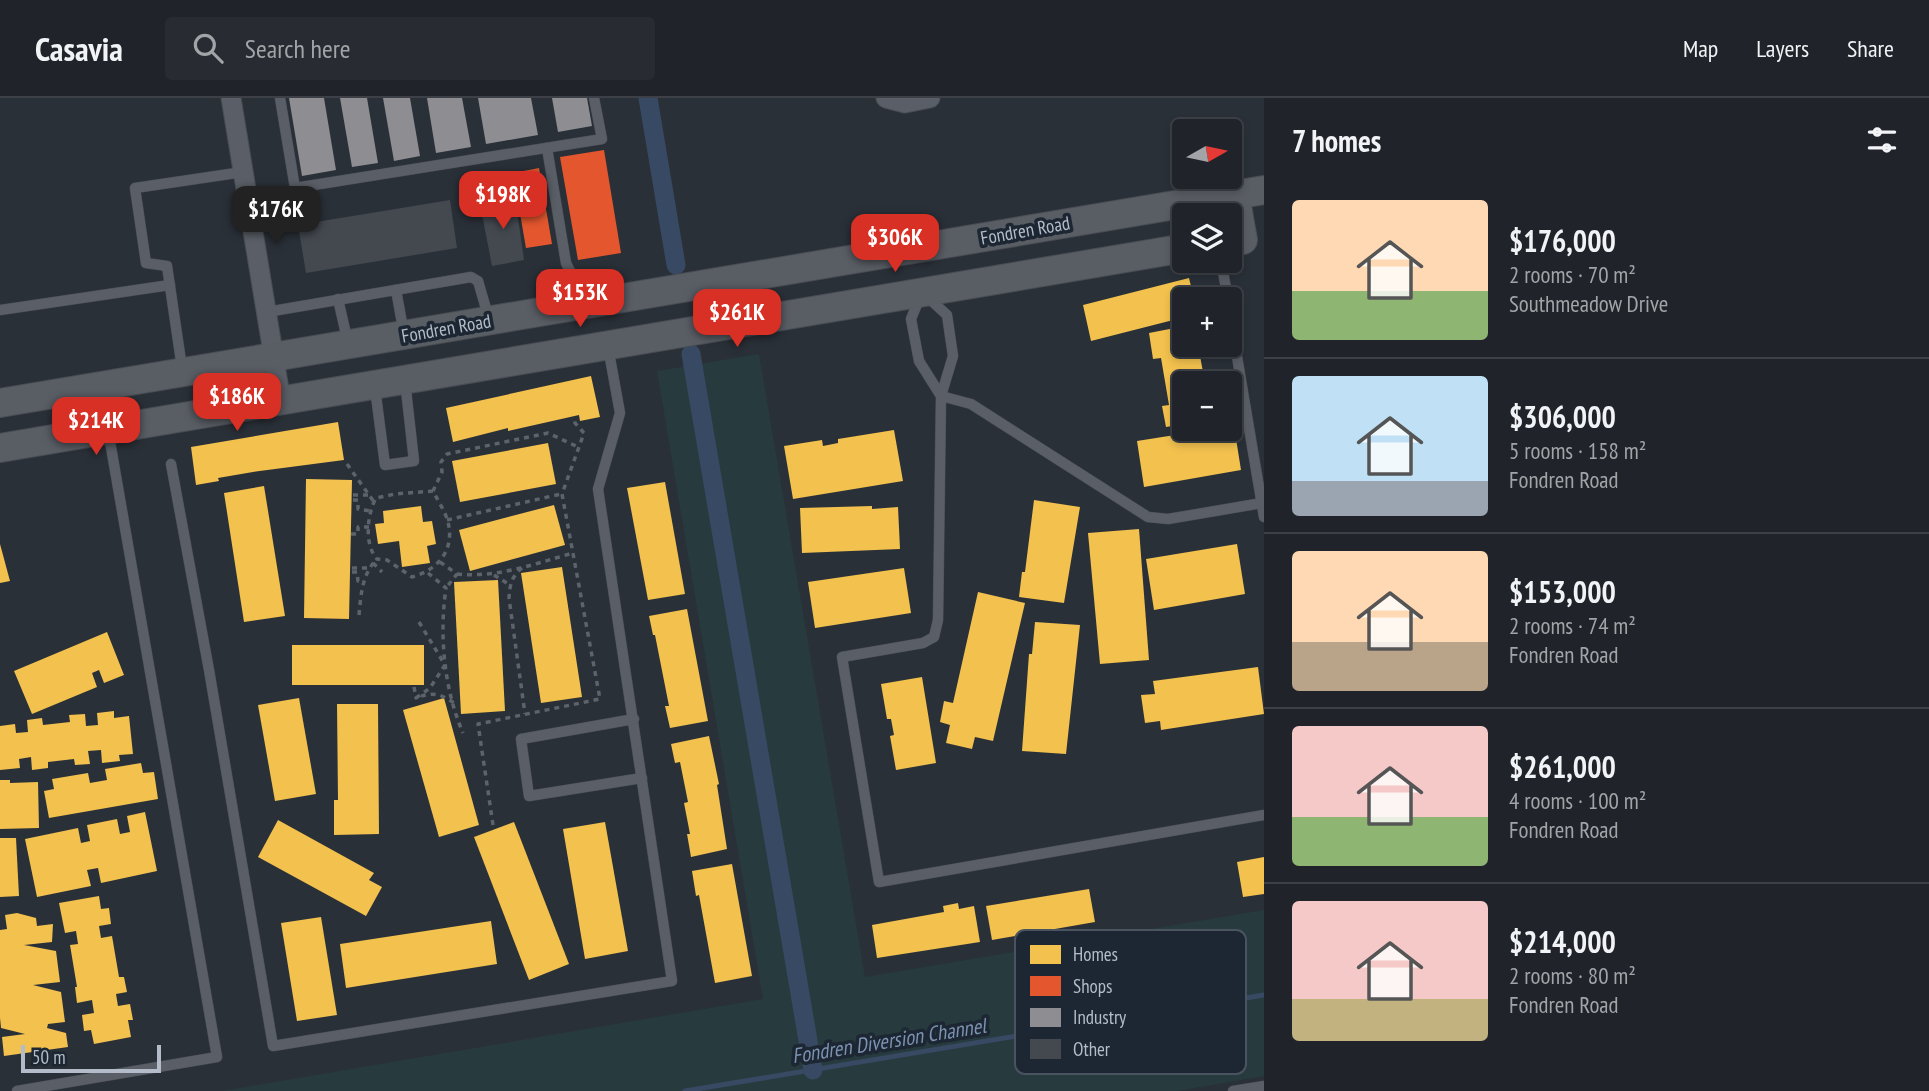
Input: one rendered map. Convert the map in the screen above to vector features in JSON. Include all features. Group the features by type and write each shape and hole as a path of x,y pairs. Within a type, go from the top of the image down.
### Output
{"main road":[{"name":"Fondren Road","path":"0,403 1264,190"},
{"path":"1235,195 1246,239"},
{"path":"916,249 922,292"},
{"path":"0,448 1172,250"},
{"path":"600,302 608,346"}],"street":[{"path":"231,98 281,401"},
{"path":"886,98 905,103 930,98"}],"lane":[{"path":"281,98 295,188 602,139 594,98"},
{"path":"547,148 566,263 579,290 600,302"},
{"path":"183,372 167,266 146,263 135,188 243,172"},
{"path":"267,312 471,277 478,281 489,321"},
{"path":"0,310 170,285"},
{"path":"396,290 404,335"},
{"path":"1262,503 1168,519 1148,517 971,404 941,396 919,361 911,319 922,292 947,315 953,356 941,396 938,620 934,637 923,643 842,657 879,882 1264,815"},
{"path":"338,299 348,345"},
{"path":"171,464 273,1046 672,981 598,489 620,413 608,346"},
{"path":"1237,357 1264,516"},
{"path":"374,385 385,465 414,461 405,380"},
{"path":"17,1091 217,1057 108,430"},
{"path":"634,719 521,740 529,796 642,778"},
{"path":"1233,1091 1264,1086"}],"path":[{"path":"493,825 478,723 600,699 562,494 584,433 574,418"},
{"path":"433,491 443,472 441,462 447,454 548,433 578,447"},
{"path":"347,464 374,502"},
{"path":"377,559 369,545 371,511 376,498 433,491"},
{"path":"377,559 387,560 412,577 428,573 440,562 449,541 447,520 433,491"},
{"path":"447,520 562,494"},
{"path":"370,495 353,497 358,500 358,509 371,511"},
{"path":"351,534 358,534 358,527 370,527"},
{"path":"440,562 457,574 493,575 572,553"},
{"path":"359,615 368,568 377,559"},
{"path":"373,563 382,572"},
{"path":"364,582 358,581 356,572 352,570 368,568"},
{"path":"522,568 514,574 509,598 525,714"},
{"path":"428,573 446,588"},
{"path":"457,574 446,588 445,665 463,733"},
{"path":"493,575 510,585"},
{"path":"419,622 445,665"},
{"path":"416,698 430,688 445,665"},
{"path":"414,687 416,698"},
{"path":"416,698 436,693 454,703"}],"green space":[{"path":"759,354 865,977 1015,952 1015,1074 1246,1074 1246,930 1145,930 1264,910 1264,1076 1177,1091 222,1091 763,999 657,371"}],"building: Homes":[{"path":"1189,278 1191,287 1172,287 1172,320 1091,341 1083,305"},
{"path":"1172,329 1172,357 1200,357 1203,371 1172,371 1172,426 1166,427 1162,406 1169,405 1161,358 1153,359 1149,333"},
{"path":"591,376 600,417 580,421 579,415 508,431 508,428 453,442 446,408"},
{"path":"338,422 344,460 253,472 196,485 191,447"},
{"path":"894,430 903,481 793,499 784,446 822,440 823,446 838,443 838,439"},
{"path":"1172,435 1172,441 1236,441 1241,470 1144,487 1137,441"},
{"path":"548,443 556,484 460,502 452,461"},
{"path":"306,479 352,480 349,619 304,618"},
{"path":"665,482 685,594 648,600 627,488"},
{"path":"264,486 285,616 244,622 224,493"},
{"path":"1034,500 1080,507 1064,603 1019,597 1022,572 1025,572"},
{"path":"554,505 565,545 470,571 459,530"},
{"path":"421,506 423,522 432,521 436,544 427,546 430,563 402,567 399,541 378,544 375,524 384,523 383,511"},
{"path":"872,506 872,509 898,507 900,549 802,553 800,508"},
{"path":"1139,529 1149,660 1100,664 1088,533"},
{"path":"0,544 10,581 0,583"},
{"path":"1237,544 1245,594 1154,610 1146,559"},
{"path":"562,567 582,697 541,703 521,573"},
{"path":"904,568 911,613 815,628 808,582"},
{"path":"498,580 505,711 461,714 454,582"},
{"path":"978,592 1025,603 993,741 975,737 972,749 946,743 950,725 940,722 944,701 953,703"},
{"path":"687,609 708,721 670,728 665,706 669,706 649,616"},
{"path":"1035,622 1080,625 1066,754 1022,751 1029,654 1032,654"},
{"path":"107,632 124,675 104,683 99,670 92,673 97,687 32,714 14,671"},
{"path":"292,645 424,645 424,685 292,685"},
{"path":"1258,667 1264,714 1161,730 1160,721 1145,723 1141,695 1155,694 1153,681"},
{"path":"922,677 936,763 896,770 890,736 894,735 891,719 887,719 881,684"},
{"path":"299,698 316,794 275,801 258,705"},
{"path":"444,698 479,825 439,837 403,710"},
{"path":"337,704 378,704 379,834 334,835 334,800 338,800"},
{"path":"114,711 114,718 129,716 133,754 119,755 120,761 102,763 101,750 88,751 90,764 75,765 74,759 48,762 48,768 32,770 31,757 19,759 20,768 0,770 0,726 15,724 16,733 28,732 27,720 42,718 43,725 70,722 69,715 85,714 86,726 98,725 97,713"},
{"path":"709,736 719,784 717,785 727,849 691,857 684,803 688,802 680,762 675,763 671,744"},
{"path":"141,763 143,773 154,772 158,799 49,818 44,791 54,789 52,779 88,773 90,783 107,780 105,769"},
{"path":"0,780 10,780 10,783 38,782 39,828 0,829"},
{"path":"145,812 157,871 101,883 98,868 87,870 91,886 37,897 25,839 78,828 81,843 90,841 87,825 117,819 120,834 130,832 127,816"},
{"path":"278,820 374,873 369,880 382,887 366,916 258,857"},
{"path":"514,822 569,964 529,980 474,837"},
{"path":"605,822 628,951 585,959 563,829"},
{"path":"0,838 16,838 19,896 0,897"},
{"path":"1264,857 1264,894 1243,897 1237,862"},
{"path":"732,864 752,976 715,983 692,871"},
{"path":"1089,889 1095,922 1049,930 1015,930 1015,936 992,940 986,906"},
{"path":"99,896 101,909 109,908 111,924 99,926 101,938 112,936 119,977 124,977 127,992 116,994 118,1006 130,1004 133,1020 128,1020 131,1037 94,1044 91,1030 84,1031 82,1015 94,1013 92,1000 77,1003 70,945 78,944 76,931 65,933 59,903"},
{"path":"958,903 959,909 974,906 980,942 877,958 872,925 944,912 943,906"},
{"path":"17,913 36,918 37,926 53,924 52,942 24,945 56,951 60,982 33,985 61,992 65,1022 48,1024 47,1028 66,1033 68,1047 4,1056 2,1037 25,1034 1,1028 0,1018 0,930 7,929 5,915"},
{"path":"321,917 337,1015 297,1021 281,923"},
{"path":"491,921 497,964 346,988 340,944"}],"building: Shops":[{"path":"604,150 621,253 578,260 560,157"},
{"path":"539,168 552,244 526,248 513,173"}],"building: Industry":[{"path":"289,98 324,98 336,170 302,176"},
{"path":"340,98 367,98 378,163 352,167"},
{"path":"383,98 410,98 420,156 394,161"},
{"path":"427,98 462,98 471,147 436,153"},
{"path":"478,98 531,98 538,135 486,144"},
{"path":"552,98 587,98 592,126 558,132"}],"building: Other":[{"path":"515,197 524,260 492,266 480,204"},
{"path":"450,200 457,248 306,273 298,225"}],"waterway":[{"path":"648,98 676,265"},
{"path":"691,354 813,1070"},
{"name":"Fondren Diversion Channel","path":"1246,998 1264,995"},
{"name":"Fondren Diversion Channel","path":"685,1091 1015,1036"}]}
